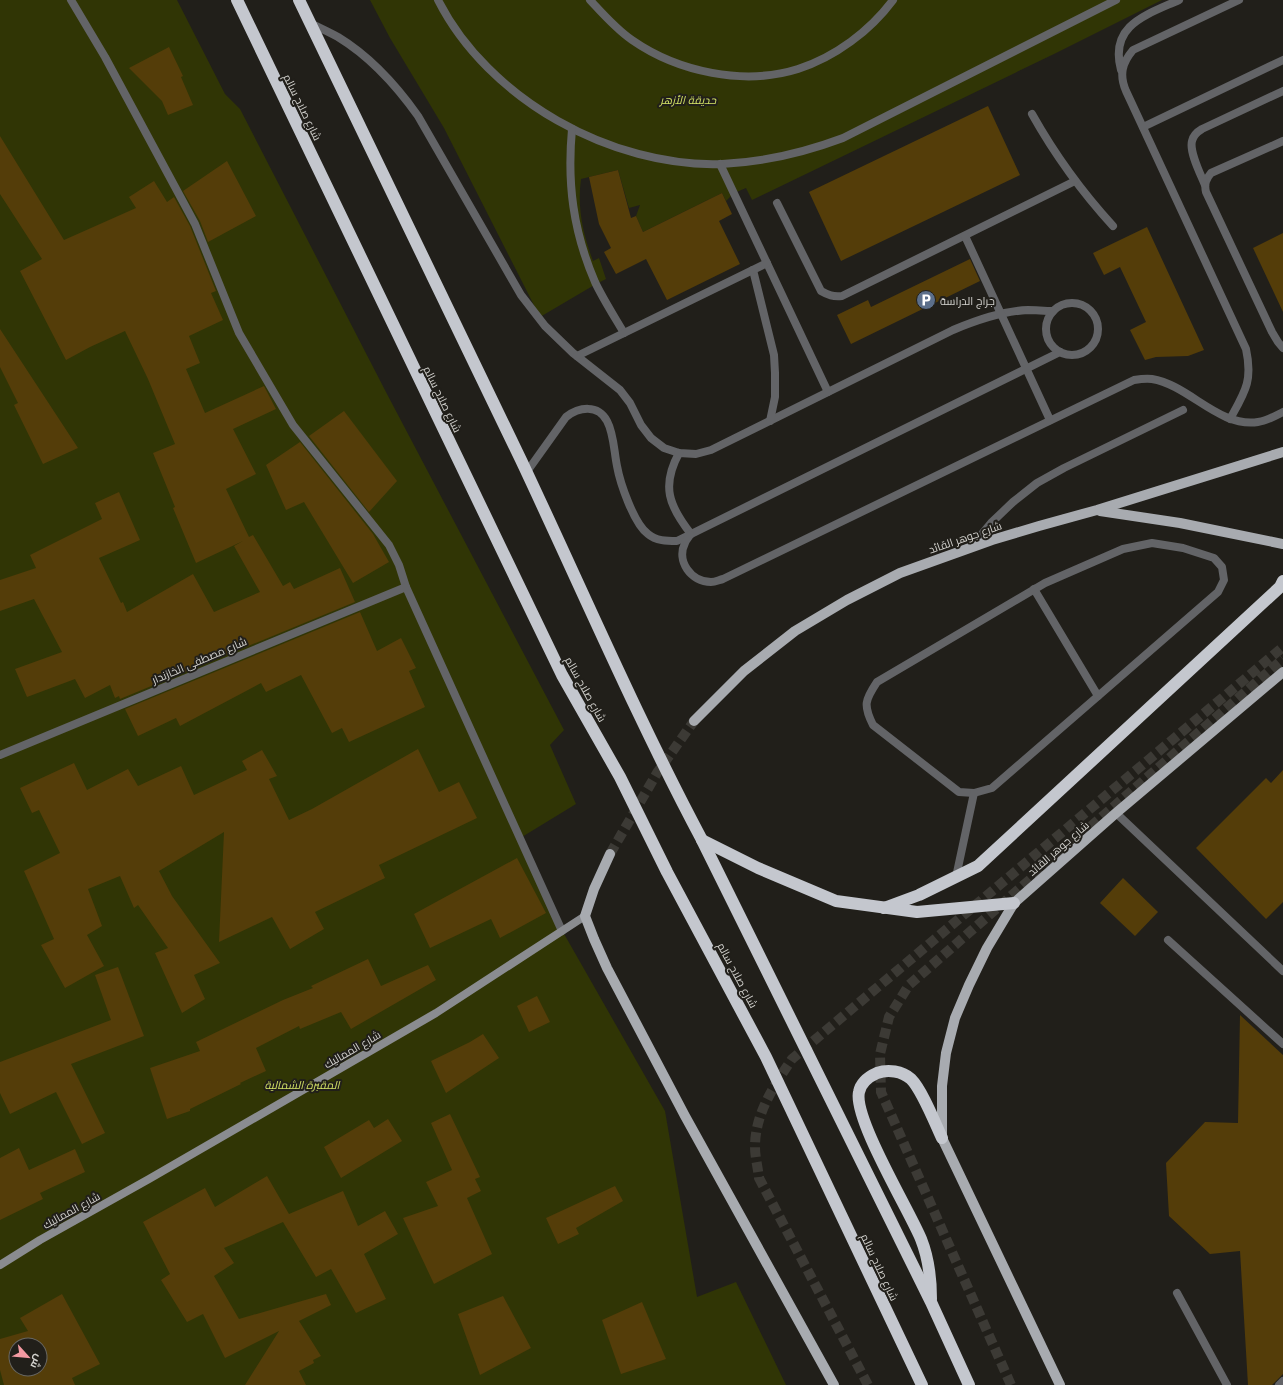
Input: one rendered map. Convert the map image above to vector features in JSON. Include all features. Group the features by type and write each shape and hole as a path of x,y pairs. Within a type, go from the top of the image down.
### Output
{"highway":[{"name":"شارع صلاح سالم","path":"237,0 562,675 620,777 668,872 766,1057 922,1385"},
{"path":"299,0 526,473 674,788 702,840 931,1302 969,1385"},
{"path":"884,908 919,895 978,866 1280,587 1283,581"},
{"path":"702,840 758,868 836,901 917,912 1014,903"},
{"path":"931,1302 929,1265 921,1239 882,1162 860,1111 859,1094 863,1083 867,1078 881,1072 893,1071 902,1073 911,1079 942,1138"}],"main road":[{"name":"شارع جوهر القائد","path":"694,720 744,670 795,631 847,600 900,573 971,547 1097,510 1283,452"},
{"path":"1097,510 1180,523 1283,544"},
{"name":"شارع جوهر القائد","path":"942,1138 942,1086 946,1053 955,1018 969,984 987,948 1014,903 1116,813 1283,672"},
{"path":"610,854 594,889 585,916 606,968 685,1116 834,1385"},
{"path":"942,1138 1060,1385"}],"street":[{"path":"71,0 104,57 195,224 239,333 293,425 389,546 399,565 406,586 562,931"},
{"path":"438,0 453,26 486,66 509,88 535,107 563,124 591,138 622,149 653,157 685,162 720,164 749,162 781,157 812,149 843,138 1116,0"},
{"path":"590,0 609,21 632,40 658,55 685,66 712,73 741,76 770,74 798,69 823,58 847,44 869,27 893,0"},
{"path":"1179,0 1137,20 1129,27 1120,44 1118,54 1122,82 1246,349 1249,362 1249,376 1245,391 1230,419"},
{"path":"1121,74 1123,65 1133,50 1239,0"},
{"path":"310,23 338,37 362,54 385,74 403,94 418,116 521,295 545,326 577,356 620,390 630,403 641,425 651,438 664,448 679,453 696,454 711,450 953,330 978,320 1001,314 1028,310 1052,311"},
{"path":"1143,127 1283,60"},
{"path":"1283,90 1202,129 1194,136 1192,140 1192,151 1205,185 1206,192 1272,332 1283,348"},
{"path":"1032,114 1045,137 1074,181 1113,226"},
{"path":"572,129 570,182 578,234 596,284 624,333"},
{"path":"1205,185 1206,178 1211,173 1283,141"},
{"path":"720,164 828,392"},
{"path":"778,203 817,284 827,295 834,297 848,294 1074,181"},
{"path":"965,236 1050,420"},
{"path":"577,356 767,263"},
{"path":"753,270 774,355 775,397 770,421"},
{"path":"1069,303 1078,304 1087,308 1093,314 1097,323 1097,333 1094,342 1087,349 1079,353 1070,354 1060,352 1053,346 1048,338 1046,329 1047,320 1052,311 1069,303"},
{"path":"526,473 566,417 574,411 583,408 592,409 601,413 607,421 617,468 629,504 638,522 648,534 661,541 677,541 1060,352"},
{"path":"691,534 684,544 682,555 685,566 691,575 701,581 712,582 723,579 1125,384 1143,379 1152,379 1178,390 1230,419 1244,422 1258,422 1283,412"},
{"path":"971,547 991,523 1013,502 1037,483 1064,468 1183,410"},
{"path":"679,453 672,466 669,497 681,521 691,534"},
{"path":"1152,543 1183,548 1214,558 1222,567 1224,580 1218,592 992,788 974,794 959,792 873,725 866,711 868,695 877,682 1034,589 1123,549 1152,543"},
{"name":"شارع مصطفى الخازندار","path":"0,755 406,586"},
{"path":"1034,589 1098,696"},
{"path":"956,877 974,794"},
{"path":"1116,813 1283,971"},
{"name":"شارع المماليك","path":"0,1265 40,1240 150,1179 436,1013 585,916"},
{"path":"1168,940 1283,1044"},
{"path":"1177,1292 1227,1385"},
{"path":"1279,1385 1283,1381"}],"green space":[{"name":"المقبرة الشمالية","path":"0,0 177,0 225,94 240,109 387,394 564,730 550,745 576,804 517,840 551,911 665,1111 697,1297 736,1282 786,1385 0,1385"},
{"name":"حديقة الأزهر","path":"370,0 1162,0 752,200 746,188 734,193 726,201 722,193 643,232 636,216 640,205 629,208 618,170 581,179 580,211 586,241 593,261 599,258 606,279 540,317 444,128 390,38"}],"building":[{"path":"169,47 183,76 181,77 193,105 168,115 162,101 129,68"},
{"path":"988,106 1020,175 841,261 809,192"},
{"path":"0,136 64,240 136,208 129,197 154,181 167,202 174,197 190,226 216,291 211,293 223,320 189,336 200,363 186,369 205,413 264,386 276,409 233,429 256,474 226,489 249,537 253,535 283,586 290,582 294,589 340,568 355,602 120,699 119,696 115,698 110,685 85,698 75,679 27,697 15,669 62,652 34,599 0,611 0,580 36,568 30,555 102,519 95,503 119,492 140,540 99,558 127,612 193,574 214,612 260,592 234,546 243,541 196,563 173,508 175,507 153,453 175,444 148,379 125,331 66,360 20,271 42,259 0,194"},
{"path":"227,161 256,216 208,242 200,221 183,191"},
{"path":"618,170 631,218 636,216 643,232 722,193 732,214 719,221 740,264 667,300 646,259 616,274 604,252 611,248 599,224 589,177"},
{"path":"1147,227 1204,350 1188,356 1156,357 1145,360 1130,330 1146,322 1120,267 1104,275 1093,253"},
{"path":"1283,233 1283,312 1253,248"},
{"path":"970,259 980,281 851,344 837,315 868,300 871,307"},
{"path":"0,329 78,448 43,464 14,405 18,403 0,367"},
{"path":"344,411 397,481 369,512 309,436"},
{"path":"300,442 373,534 389,562 353,583 304,502 286,510 266,465"},
{"path":"360,612 377,651 401,638 416,668 409,671 425,707 349,742 342,728 332,733 301,675 266,692 261,683 180,726 176,718 138,736 125,709"},
{"path":"418,749 439,792 459,782 477,818 379,865 385,878 315,912 324,929 290,949 272,917 219,942 224,832 159,871 172,896 220,963 194,975 205,999 182,1013 155,953 168,948 138,905 134,908 120,876 88,889 102,926 87,935 104,966 65,988 41,945 54,939 24,871 60,853 39,810 32,813 20,788 74,763 87,790 128,769 138,786 181,766 194,795 247,770 242,761 262,750 277,776 269,779 289,820 312,809"},
{"path":"1283,770 1283,902 1266,919 1196,848 1266,778 1271,783"},
{"path":"517,858 546,913 500,938 491,919 430,948 414,914"},
{"path":"1123,878 1158,912 1135,936 1100,903"},
{"path":"368,959 381,986 428,965 436,980 351,1029 341,1012 300,1029 299,1026 256,1048 266,1071 190,1109 190,1111 167,1119 150,1068 200,1051 196,1042 283,1000 313,988 311,986"},
{"path":"118,967 144,1036 71,1064 105,1133 82,1144 56,1092 10,1114 0,1093 0,1062 111,1020 95,975"},
{"path":"537,996 550,1022 529,1032 517,1006"},
{"path":"1240,1015 1283,1055 1283,1374 1272,1385 1248,1385 1240,1251 1210,1254 1169,1216 1166,1163 1205,1122 1238,1123"},
{"path":"483,1034 499,1058 446,1093 431,1061"},
{"path":"450,1114 480,1177 475,1179 481,1191 467,1198 492,1254 434,1284 403,1218 438,1206 426,1182 452,1170 431,1123"},
{"path":"388,1119 402,1141 341,1178 324,1147 369,1120 374,1128"},
{"path":"19,1148 29,1170 75,1149 85,1172 40,1193 43,1199 0,1220 0,1158"},
{"path":"267,1176 289,1214 343,1191 358,1226 385,1211 398,1234 364,1254 386,1299 356,1313 331,1269 316,1277 283,1222 224,1248 234,1263 214,1276 239,1319 326,1294 331,1305 299,1321 321,1356 313,1360 314,1363 299,1371 306,1385 245,1385 279,1331 225,1358 203,1314 187,1322 161,1280 170,1274 143,1222 205,1188 215,1207"},
{"path":"615,1186 623,1201 576,1228 579,1234 558,1244 546,1218"},
{"path":"62,1294 100,1364 72,1378 75,1385 4,1385 0,1370 0,1339 28,1331 20,1318"},
{"path":"503,1296 531,1348 480,1375 458,1314"},
{"path":"642,1302 666,1359 621,1374 602,1320"}],"tunnel":[{"path":"868,1385 759,1178 755,1151 756,1135 762,1111 772,1090 792,1059 1283,647"},
{"path":"1011,1385 881,1092 880,1054 889,1017 909,985 1283,659"},
{"path":"610,854 657,773 694,721"}],"place":[{"name":"جراج الدراسة","path":"926,300"}]}
